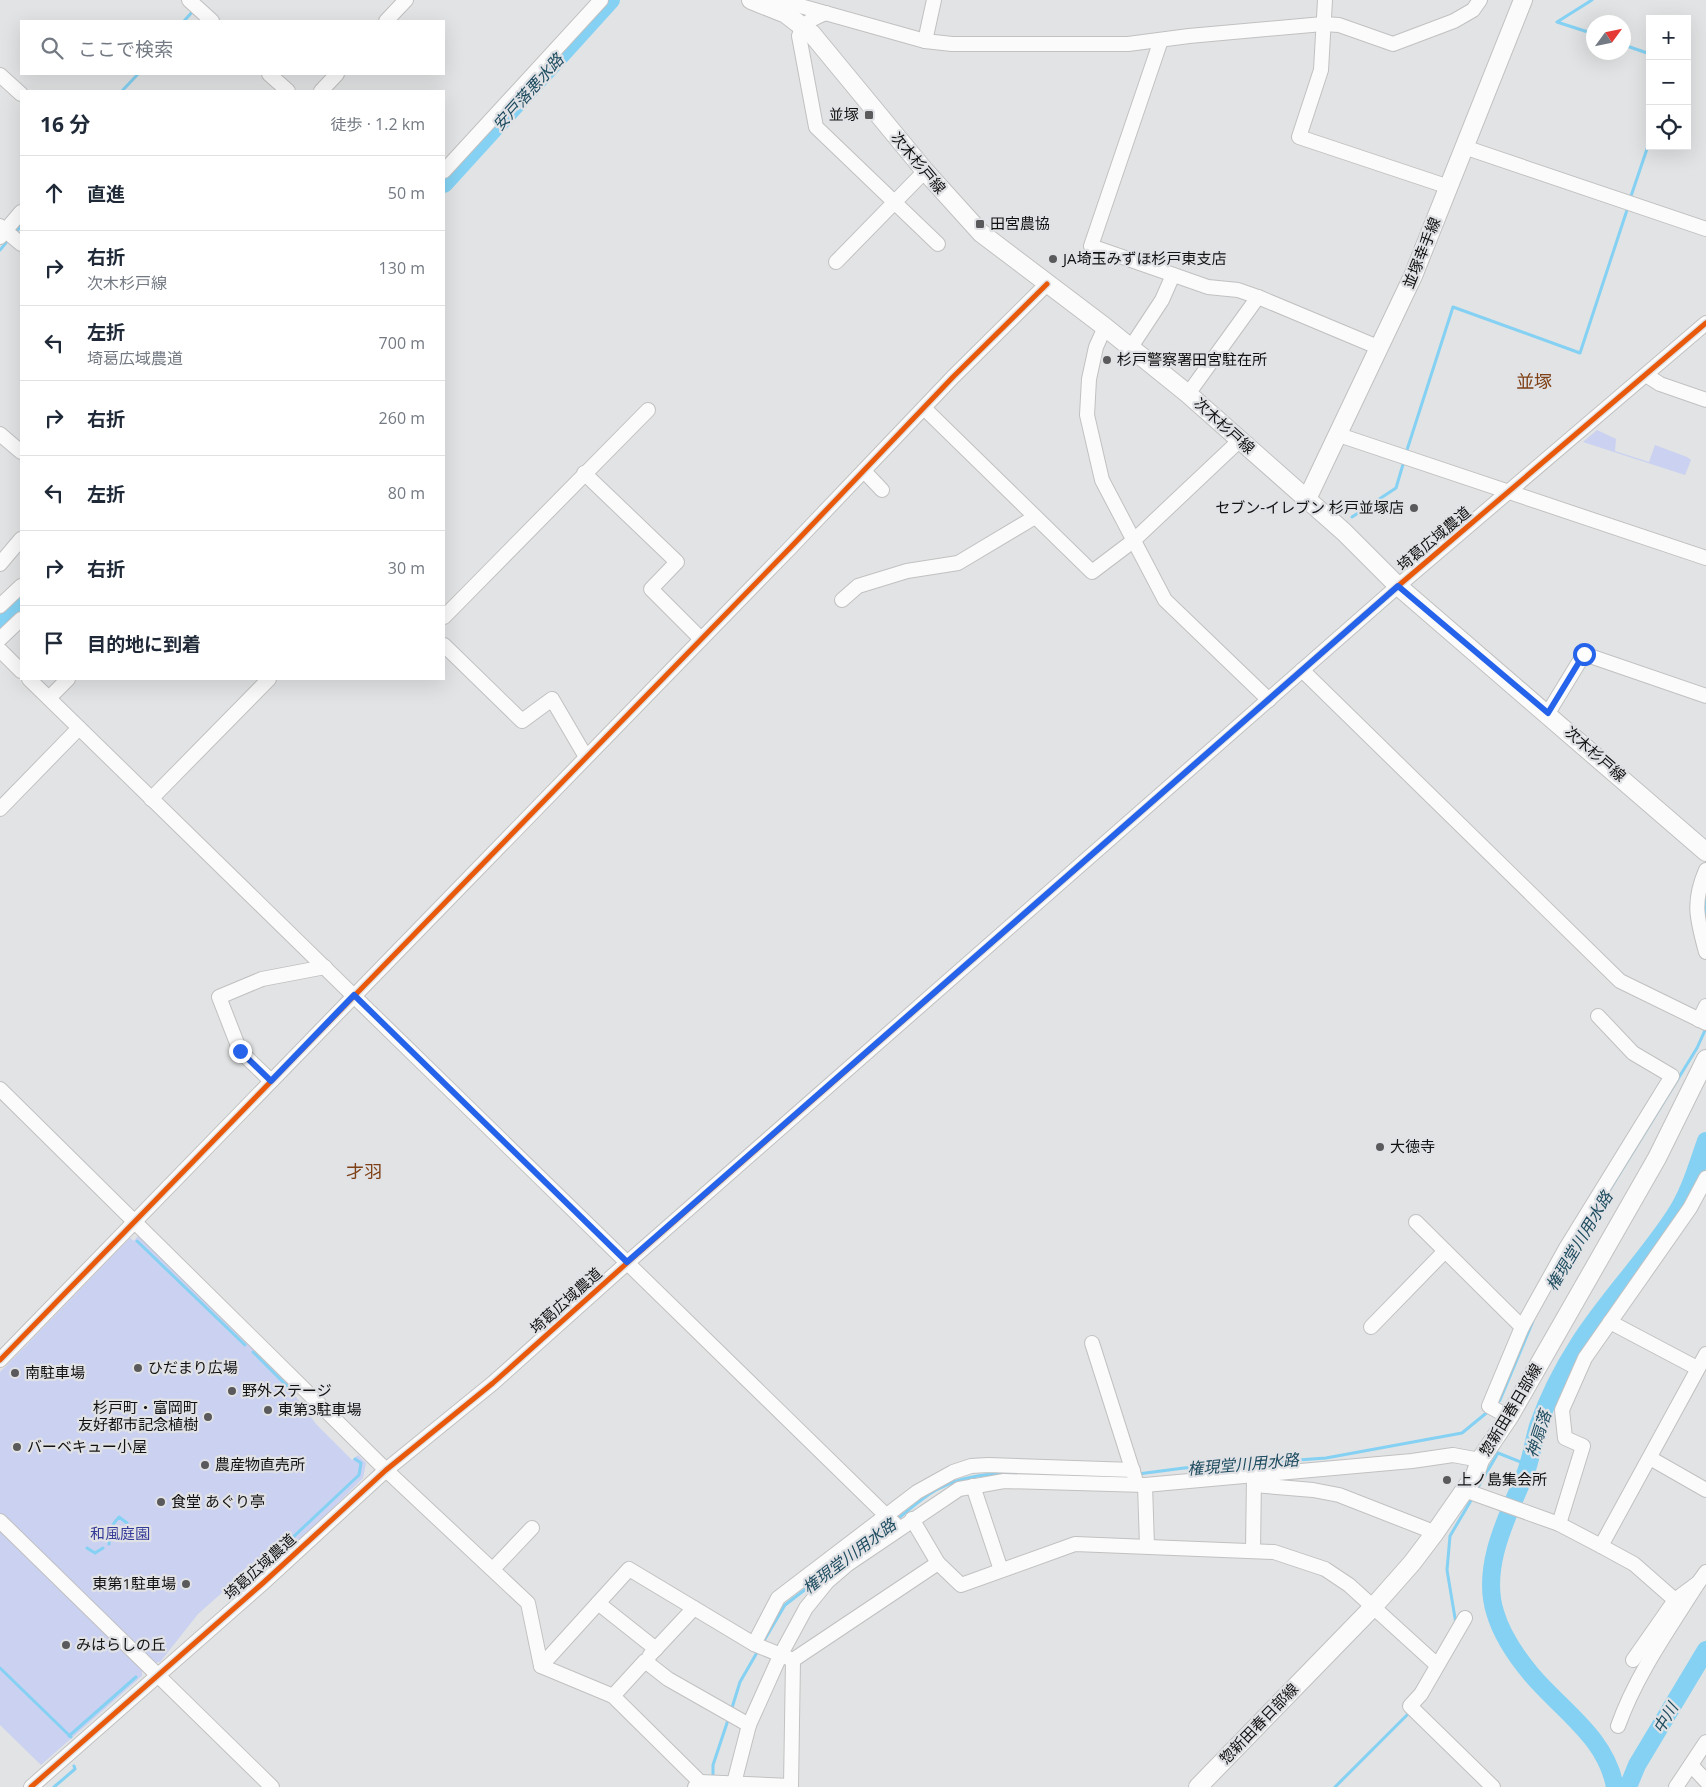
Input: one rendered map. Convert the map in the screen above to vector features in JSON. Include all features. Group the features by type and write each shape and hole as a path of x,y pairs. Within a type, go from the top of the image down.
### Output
{"main road":[{"name":"次木杉戸線","path":"751,0 774,2 804,26 820,42 925,171 982,233 1131,347 1188,394 1308,500 1398,586 1548,713 1706,852"},
{"name":"並塚幸手線","path":"1308,500 1413,276 1523,0"},
{"name":"惣新田春日部線","path":"1198,1787 1374,1606 1412,1563 1434,1534 1475,1475 1480,1460 1509,1417 1657,1158 1706,1059"}],"street":[{"path":"189,0 211,20"},
{"path":"387,20 406,0"},
{"path":"445,170 600,0"},
{"path":"925,41 934,0"},
{"path":"1325,0 1321,70 1299,137 1449,188"},
{"path":"774,2 826,13 925,41 952,44 1128,44 1324,24 1339,25 1393,44 1454,21 1473,10 1480,0"},
{"path":"826,13 814,18 804,26 799,36 816,127 938,244"},
{"path":"1161,40 1091,246 1173,276 1208,286 1238,290 1380,348"},
{"path":"0,75 20,93"},
{"path":"270,75 287,90"},
{"path":"322,90 336,75"},
{"path":"1464,147 1706,230"},
{"path":"836,262 925,171"},
{"path":"20,213 2,231 20,243"},
{"path":"1131,347 1162,300 1173,276"},
{"path":"0,1360 924,408 1047,284"},
{"path":"1188,394 1258,298"},
{"name":"埼葛広域農道","path":"31,1787 263,1583 386,1470 493,1383 627,1262 1398,586 1706,323"},
{"path":"1105,327 1096,347 1089,379 1087,415 1102,480 1165,600 1269,700"},
{"path":"1646,375 1660,384 1706,400"},
{"path":"924,408 1092,572 1133,542 1240,440"},
{"path":"445,616 648,410"},
{"path":"0,434 20,451"},
{"path":"1340,435 1706,558"},
{"path":"864,471 882,490"},
{"path":"584,473 677,562 651,589 701,639"},
{"path":"842,600 858,586 907,571 958,563 1034,517"},
{"path":"0,564 20,540"},
{"path":"0,586 10,596"},
{"path":"0,606 20,587"},
{"path":"0,639 20,620"},
{"path":"445,646 522,721 552,699 586,757"},
{"path":"0,650 20,670"},
{"path":"1548,713 1584,654 1706,696"},
{"path":"1302,670 1620,981 1703,1022 1706,1006"},
{"path":"30,680 899,1528"},
{"path":"49,698 67,680"},
{"path":"152,799 267,680"},
{"path":"0,809 79,728"},
{"path":"1706,870 1699,886 1696,907 1706,952"},
{"path":"271,1081 240,1051 219,997 262,978 325,967"},
{"path":"1509,1417 1489,1406 1522,1327 1566,1248 1672,1076 1633,1053 1598,1016"},
{"path":"0,1088 386,1470 528,1603 540,1666"},
{"path":"1559,1524 1583,1446 1565,1438 1562,1410 1585,1358 1690,1208 1706,1178"},
{"path":"1416,1222 1522,1327"},
{"path":"1370,1327 1445,1251"},
{"path":"1610,1322 1698,1368"},
{"path":"1092,1343 1133,1470 1140,1485 1147,1546"},
{"path":"1601,1546 1706,1354"},
{"path":"733,1786 749,1725 786,1658 806,1608 827,1582 848,1564 959,1489 1004,1480 1140,1485 1254,1480 1453,1455 1480,1460"},
{"path":"1650,1458 1706,1490"},
{"path":"754,1644 778,1598 917,1492 953,1472 971,1466 988,1465 1133,1470"},
{"path":"953,1472 959,1489"},
{"path":"1254,1480 1339,1495 1426,1529 1434,1534"},
{"path":"1253,1550 1254,1480"},
{"path":"973,1486 1001,1570"},
{"path":"1464,1490 1559,1524 1634,1564 1675,1600"},
{"path":"912,1519 938,1563 961,1585 1074,1544 1274,1552 1325,1569 1348,1585 1374,1606 1437,1666"},
{"path":"0,1521 272,1787"},
{"path":"493,1569 532,1528"},
{"path":"786,1658 938,1563"},
{"path":"540,1666 629,1569 754,1644 786,1658"},
{"path":"1633,1660 1675,1600 1702,1578"},
{"path":"1618,1726 1624,1708 1659,1644 1702,1578"},
{"path":"598,1603 656,1649"},
{"path":"613,1696 694,1608"},
{"path":"1465,1618 1420,1694 1410,1706 1493,1787"},
{"path":"540,1666 613,1696 697,1785 791,1786 786,1658"},
{"path":"644,1661 668,1679 749,1725"},
{"path":"1676,1787 1706,1742"},
{"path":"1691,1765 1706,1780"}],"green space":[{"path":"1597,430 1616,439 1615,451 1649,462 1655,445 1687,457 1691,460 1685,475 1583,442"},
{"name":"和風庭園","path":"138,1236 294,1387 291,1390 316,1424 352,1460 358,1455 366,1463 363,1478 313,1528 274,1561 259,1558 233,1578 233,1583 198,1614 160,1662 154,1663 142,1671 142,1676 41,1765 0,1725 0,1372 130,1238 134,1241"}],"waterway":[{"name":"安戸落悪水路","path":"445,183 611,0"},
{"path":"1586,31 1557,22 1592,0"},
{"path":"185,20 194,10"},
{"path":"1631,47 1646,53"},
{"path":"123,90 137,75"},
{"path":"1630,199 1647,150"},
{"path":"1406,453 1453,307 1580,353 1628,207"},
{"path":"15,233 20,227"},
{"path":"0,250 9,239"},
{"path":"1352,517 1396,488 1404,461"},
{"name":"安戸落悪水路","path":"0,627 20,608"},
{"name":"神扇落","path":"1706,900 1706,918"},
{"name":"権現堂川用水路","path":"1604,1199 1697,1048 1706,1028"},
{"name":"神扇落","path":"1615,1787 1610,1769 1592,1739 1581,1725 1531,1674 1505,1636 1495,1612 1491,1578 1498,1543 1504,1525 1526,1471 1538,1426 1556,1384 1589,1328 1652,1248 1675,1215 1689,1188 1706,1141"},
{"path":"137,1241 245,1345"},
{"name":"権現堂川用水路","path":"1496,1404 1500,1400 1533,1321"},
{"path":"253,1352 289,1388"},
{"name":"権現堂川用水路","path":"1138,1474 1184,1468 1326,1458 1462,1433 1490,1410"},
{"path":"1477,1489 1498,1453 1528,1465"},
{"path":"273,1556 359,1475 361,1463 355,1459"},
{"name":"権現堂川用水路","path":"896,1520 936,1490 964,1479 1009,1473 1054,1476"},
{"name":"権現堂川用水路","path":"1090,1477 1109,1476"},
{"path":"1456,1624 1447,1570 1450,1536 1473,1497"},
{"path":"109,1544 111,1529 116,1520 119,1517 127,1523"},
{"name":"権現堂川用水路","path":"762,1644 785,1605 889,1525"},
{"path":"87,1548 95,1553 103,1548"},
{"name":"権現堂川用水路","path":"731,1711 740,1682 759,1649"},
{"name":"中川","path":"1628,1787 1637,1765 1706,1650"},
{"path":"0,1668 71,1737"},
{"path":"69,1736 136,1677"},
{"path":"1335,1787 1410,1712"},
{"name":"権現堂川用水路","path":"713,1778 713,1765 729,1717"},
{"path":"54,1787 75,1769 74,1766"}],"cycle path":[{"path":"0,1360 790,548 953,377 1047,284"},
{"path":"31,1787 263,1583 386,1470 493,1383 1398,586 1706,323"}],"place":[{"name":"並塚","path":"869,115"},
{"name":"田宮農協","path":"980,224"},
{"name":"JA埼玉みずほ杉戸東支店","path":"1053,259"},
{"name":"杉戸警察署田宮駐在所","path":"1107,360"},
{"name":"セブン-イレブン 杉戸並塚店","path":"1414,508"},
{"name":"大徳寺","path":"1380,1147"},
{"name":"ひだまり広場","path":"138,1368"},
{"name":"南駐車場","path":"15,1373"},
{"name":"野外ステージ","path":"232,1391"},
{"name":"東第3駐車場","path":"268,1410"},
{"name":"杉戸町・富岡町 友好都市記念植樹","path":"208,1417"},
{"name":"バーベキュー小屋","path":"17,1447"},
{"name":"農産物直売所","path":"205,1465"},
{"name":"上ノ島集会所","path":"1447,1480"},
{"name":"食堂 あぐり亭","path":"161,1502"},
{"name":"東第1駐車場","path":"186,1584"},
{"name":"みはらしの丘","path":"66,1645"}],"district":[{"name":"並塚","path":"1534,382"},
{"name":"才羽","path":"364,1172"}],"route":[{"path":"240,1051 271,1081 354,995 627,1262 1398,586 1548,713 1584,654"}]}
